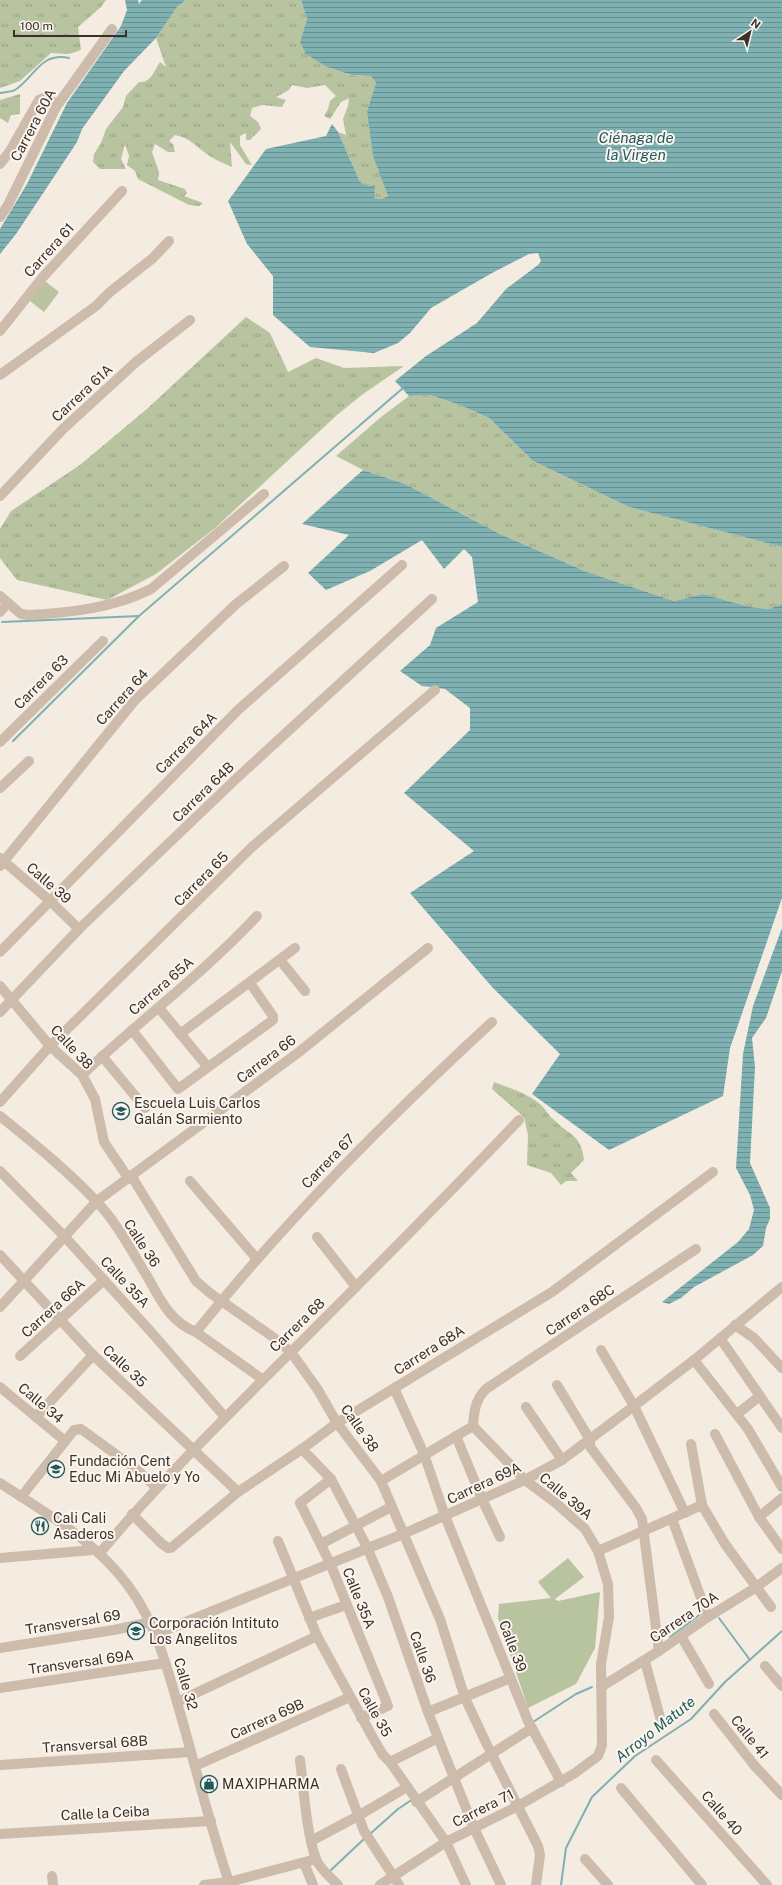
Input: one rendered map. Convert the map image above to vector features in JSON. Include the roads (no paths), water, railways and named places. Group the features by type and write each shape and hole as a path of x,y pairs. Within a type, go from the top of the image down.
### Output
{"street":[{"name":"Carrera 60A","path":"0,217 57,104 112,29"},
{"path":"0,164 10,151 39,100 44,98 57,104"},
{"name":"Carrera 61","path":"0,330 42,278 122,191"},
{"path":"0,375 96,306 110,292 153,258 169,241"},
{"name":"Carrera 61A","path":"0,496 63,429 136,362 190,320"},
{"path":"0,612 4,600 21,614 28,615 76,610 134,598 151,589 228,526 264,494"},
{"name":"Carrera 64A","path":"0,952 238,710 402,565"},
{"name":"Carrera 64","path":"1,862 135,700 234,605 284,566"},
{"name":"Carrera 64B","path":"0,1012 78,929 432,598"},
{"name":"Carrera 63","path":"0,742 103,641"},
{"name":"Carrera 65","path":"0,1102 50,1046 252,847 435,690"},
{"path":"0,788 29,761"},
{"name":"Calle 39","path":"1,862 50,900 78,929"},
{"name":"Carrera 65A","path":"82,1075 102,1056 159,1008 236,938 257,916"},
{"path":"180,1034 295,948"},
{"name":"Carrera 66","path":"0,1307 97,1201 299,1052 428,948"},
{"path":"280,960 306,991"},
{"path":"132,1030 178,1089 207,1066 273,1020 273,1016 250,983"},
{"name":"Calle 38","path":"0,986 50,1046 82,1075 95,1099 104,1142 130,1178 196,1281 221,1301 273,1336 291,1352 318,1390 337,1423 381,1481 440,1618 465,1698 518,1806 540,1855 536,1885"},
{"path":"159,1008 207,1066"},
{"name":"Carrera 67","path":"196,1332 221,1301 312,1197 412,1096 492,1022"},
{"path":"102,1056 145,1108"},
{"name":"Calle 36","path":"0,1116 54,1161 97,1201 130,1247 169,1314 183,1327 196,1332 262,1379"},
{"name":"Carrera 68","path":"96,1552 262,1379 437,1206 519,1120"},
{"name":"Calle 35A","path":"0,1171 65,1237 225,1417"},
{"name":"Carrera 68A","path":"132,1514 162,1544 168,1548 171,1548 238,1492 302,1449 337,1423 552,1292 713,1172"},
{"path":"190,1181 257,1260"},
{"path":"317,1237 356,1287"},
{"name":"Carrera 68C","path":"473,1426 475,1409 480,1395 505,1376 696,1249"},
{"name":"Calle 35","path":"0,1255 93,1356 238,1492"},
{"name":"Carrera 66A","path":"20,1356 104,1280"},
{"name":"Carrera 69A","path":"156,1634 445,1516 525,1480 562,1460 589,1438 694,1360 782,1287"},
{"path":"735,1325 754,1338 782,1368"},
{"path":"720,1338 782,1428"},
{"path":"601,1350 634,1406 685,1512"},
{"path":"36,1417 93,1356"},
{"path":"694,1360 737,1414 782,1487"},
{"path":"557,1385 589,1438 591,1448 636,1508 642,1519 659,1651"},
{"name":"Calle 34","path":"0,1387 65,1441"},
{"name":"Calle 39","path":"394,1388 424,1454 445,1516 530,1725 561,1782"},
{"path":"737,1414 760,1396"},
{"path":"526,1407 562,1460"},
{"path":"381,1481 473,1426"},
{"name":"Calle 39A","path":"473,1426 525,1480 557,1504 585,1529 598,1551 608,1584 609,1617 600,1664 602,1745 598,1756"},
{"path":"21,1497 74,1430 81,1429 136,1469 157,1488"},
{"path":"715,1434 759,1517 782,1550"},
{"path":"456,1436 482,1499 500,1537"},
{"path":"691,1444 702,1505 724,1544 770,1607"},
{"name":"Calle 36","path":"302,1449 331,1479 345,1504 354,1526 367,1547 388,1598 438,1738 474,1828 501,1885"},
{"name":"Calle 35A","path":"331,1479 300,1503 330,1563 388,1706 361,1718"},
{"name":"Calle 32","path":"2,1485 58,1520 96,1552 118,1573 151,1622 177,1702 229,1884"},
{"path":"759,1517 782,1498"},
{"path":"598,1551 702,1505"},
{"path":"321,1544 391,1507"},
{"path":"672,1519 708,1616"},
{"name":"Calle 35","path":"278,1541 317,1636 361,1718 383,1755 390,1762 446,1842 466,1885"},
{"path":"0,1558 96,1552"},
{"name":"Carrera 70A","path":"601,1687 645,1661 708,1616 755,1588 782,1568"},
{"path":"309,1618 346,1605"},
{"name":"Transversal 69","path":"0,1648 114,1630 151,1622"},
{"path":"177,1702 317,1636"},
{"path":"681,1636 709,1684"},
{"path":"645,1661 661,1721"},
{"name":"Transversal 69A","path":"0,1688 165,1663"},
{"path":"765,1666 782,1686"},
{"path":"428,1712 511,1678"},
{"name":"Carrera 69B","path":"195,1766 350,1697"},
{"name":"Calle 41","path":"714,1714 754,1765 782,1796"},
{"path":"415,1799 530,1725"},
{"path":"390,1762 438,1738"},
{"name":"Transversal 68B","path":"0,1764 191,1752"},
{"name":"Carrera 71","path":"380,1885 446,1842 518,1806 561,1782 598,1756"},
{"path":"300,1760 311,1841 316,1859 321,1867 338,1885"},
{"name":"Calle 40","path":"656,1760 767,1885"},
{"path":"341,1769 366,1834 399,1885"},
{"path":"311,1841 358,1816 407,1787"},
{"path":"621,1788 702,1885"},
{"name":"Calle la Ceiba","path":"0,1834 211,1821"},
{"path":"204,1885 229,1884 316,1859"},
{"path":"585,1859 608,1885"},
{"path":"304,1863 313,1885"}],"water":[{"path":"125,0 138,0 139,4 142,0 186,0 177,7 156,38 124,71 82,129 77,142 16,234 0,254 0,229 27,184 67,103 121,26 127,10"},
{"name":"Ciénaga de la Virgen","path":"301,0 782,0 782,547 629,507 533,461 489,418 460,405 430,395 409,396 395,381 426,356 477,323 506,289 538,265 541,261 538,253 529,254 492,273 431,308 410,333 398,343 374,353 310,347 273,315 273,276 247,244 228,201 266,149 326,136 332,124 338,132 360,182 369,186 375,185 374,198 381,199 388,196 373,156 367,111 376,83 371,76 351,75 327,67 306,54 300,42 307,19"},
{"path":"363,470 405,484 500,534 587,572 674,601 703,594 750,607 769,609 782,604 782,898 730,1048 723,1096 609,1150 532,1094 560,1054 493,988 410,893 474,851 404,793 470,730 470,708 445,689 422,686 400,671 430,645 436,628 478,602 472,557 464,549 444,569 422,540 370,571 326,590 308,573 349,535 302,524"},
{"path":"782,928 782,971 766,1018 752,1038 755,1067 750,1163 770,1208 770,1219 766,1228 763,1246 753,1255 694,1287 681,1298 669,1304 662,1302 738,1242 749,1229 754,1210 750,1195 736,1168 743,1054 753,1006"}],"waterway":[{"path":"0,93 15,90 22,85 44,62 59,57 69,58"},
{"path":"13,741 139,616 403,388"},
{"path":"2,622 139,616"},
{"path":"670,1637 702,1613"},
{"path":"719,1618 750,1660"},
{"name":"Arroyo Matute","path":"561,1885 566,1848 592,1797 635,1756 691,1719 725,1682 782,1631"},
{"path":"533,1722 576,1694 592,1687"},
{"path":"370,1834 398,1809 413,1799"},
{"path":"331,1870 365,1838"}],"place":[{"name":"Escuela Luis Carlos Galán Sarmiento","path":"121,1111"},
{"name":"Fundación Cent Educ Mi Abuelo y Yo","path":"56,1469"},
{"name":"Cali Cali Asaderos","path":"40,1526"},
{"name":"Corporación Intituto Los Angelitos","path":"136,1631"},
{"name":"MAXIPHARMA","path":"209,1784"}]}
